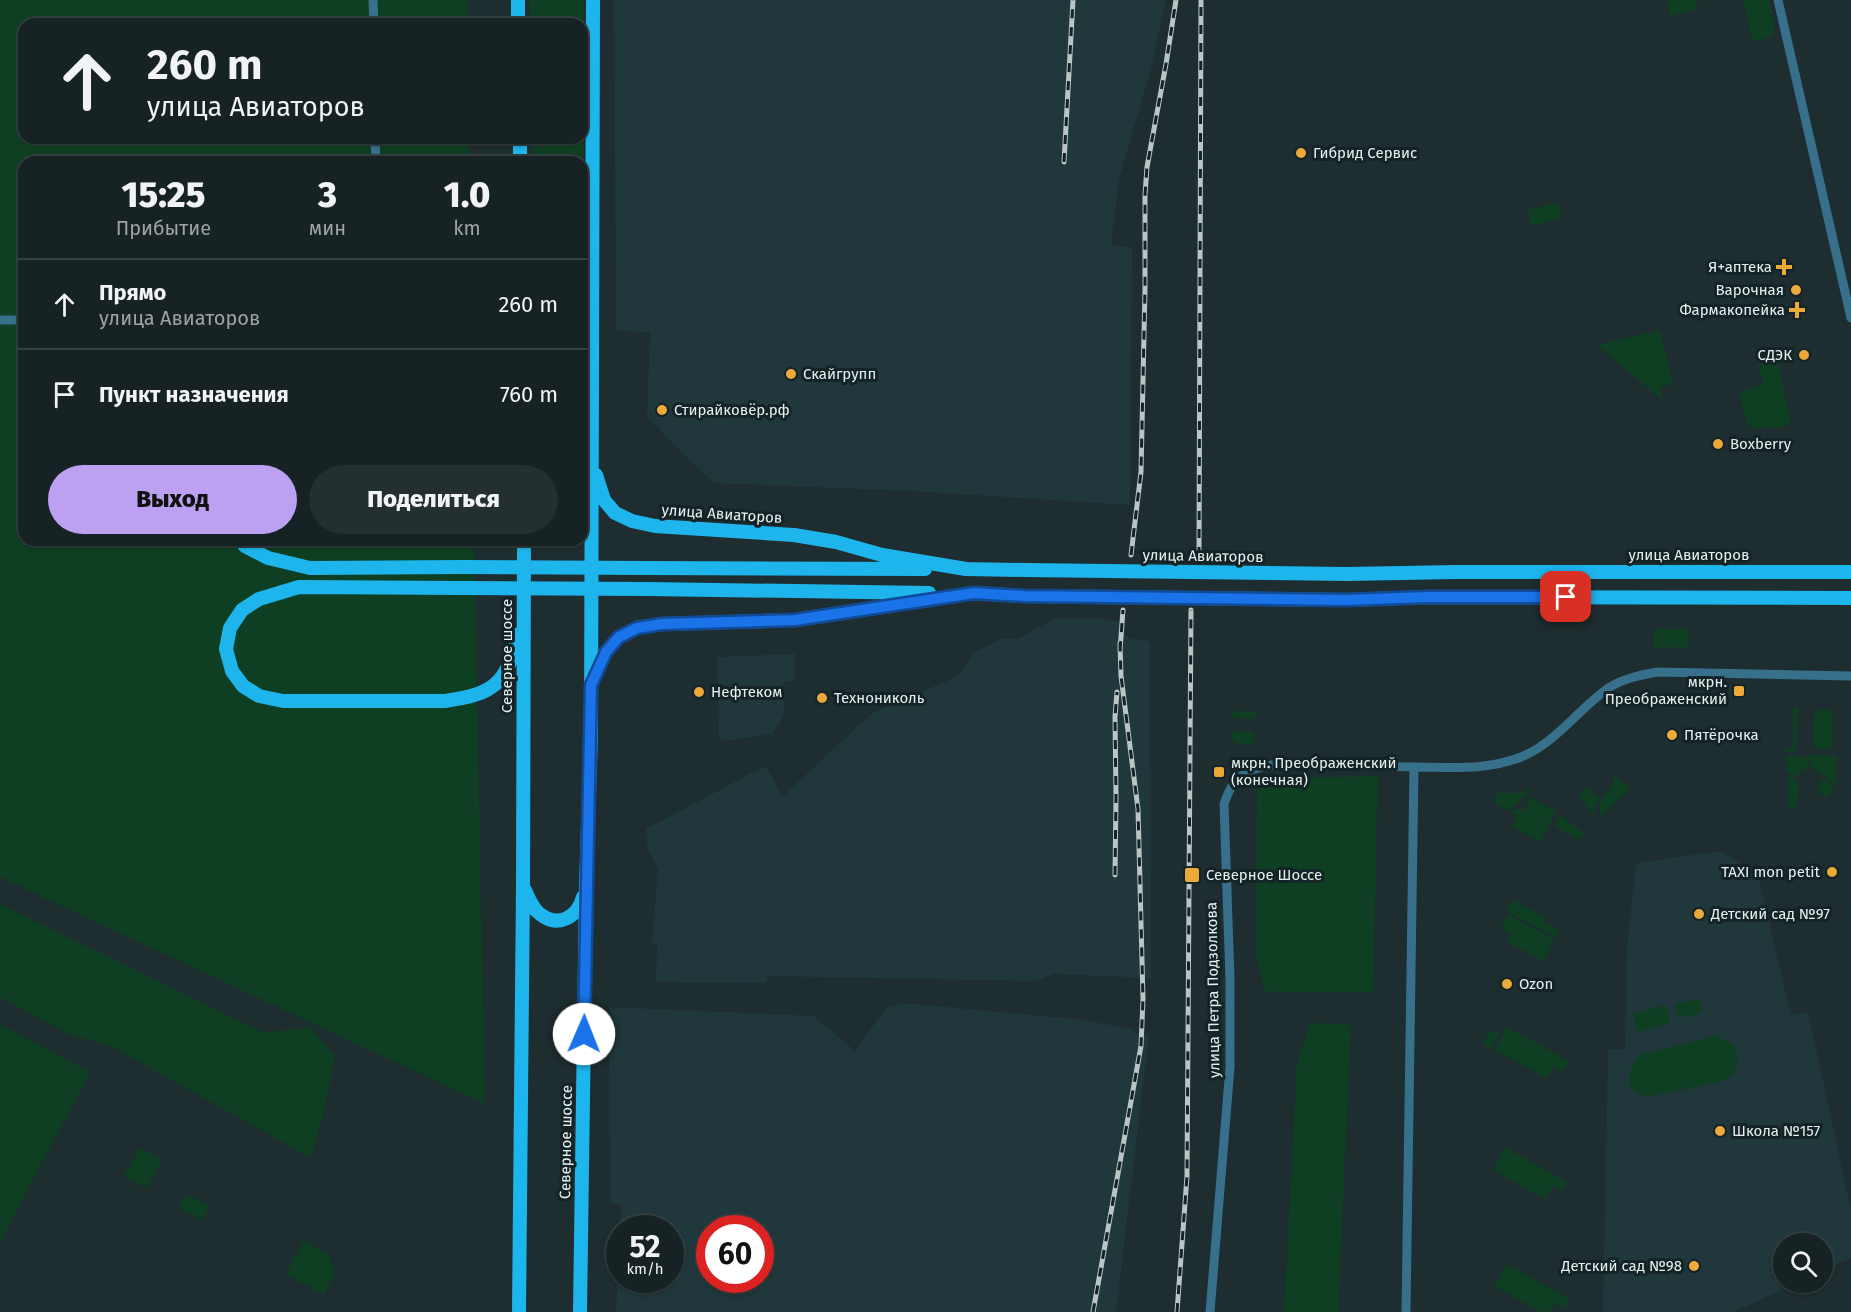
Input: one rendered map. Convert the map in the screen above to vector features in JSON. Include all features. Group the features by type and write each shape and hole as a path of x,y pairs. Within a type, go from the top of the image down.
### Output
{"main road":[{"path":"518,0 518,18"},
{"name":"Северное шоссе","path":"580,1312 591,685 593,0"},
{"name":"улица Авиаторов","path":"592,465 604,500 615,513 632,521 655,526 794,535 836,542 882,555 966,569 1347,574 1851,572"},
{"path":"245,546 268,558 310,568 966,569"},
{"name":"Северное шоссе","path":"519,1312 524,885 524,546"},
{"path":"524,615 510,665 501,680 487,691 466,698 445,701 283,701 259,696 243,686 232,671 226,649 230,628 242,609 259,599 299,587 974,593 1024,596 1347,600 1427,597 1851,598"},
{"path":"591,685 606,652 619,637 637,628 662,624 795,620 974,593"},
{"path":"524,885 531,904 540,914 551,920 562,920 572,916 580,907 586,884"}],"street":[{"path":"373,0 374,18"},
{"path":"1778,0 1851,318"},
{"path":"0,320 18,320"},
{"name":"улица Петра Подзолкова","path":"1210,1312 1230,1067 1230,979 1224,804 1228,791 1236,780 1260,767 1272,765 1484,767 1501,764 1523,756 1545,742 1612,687 1638,676 1657,672 1851,676"},
{"path":"1406,1312 1414,767"}],"shaded area":[{"path":"614,0 1166,0 1151,70 1119,178 1111,245 1132,248 1130,505 910,491 714,483 682,452 647,416 650,332 616,331"},
{"path":"1055,618 1101,618 1125,623 1125,635 1130,639 1150,641 1151,978 1055,974 1036,981 767,976 766,983 656,982 657,944 652,943 658,870 647,846 646,829 765,766 783,796 871,714 958,676 974,653 1000,639 1017,639"},
{"path":"795,654 795,680 783,682 784,716 772,734 724,741 719,739 717,657"},
{"name":"Школа №157","path":"1721,851 1758,876 1791,1015 1808,1012 1851,1210 1851,1258 1833,1266 1833,1233 1773,1233 1773,1293 1776,1293 1733,1312 1603,1312 1608,1049 1625,1049 1627,946 1636,863"},
{"path":"903,1003 1076,1019 1134,1029 1134,1033 1149,1035 1116,1312 616,1312 617,1293 684,1293 684,1215 621,1215 622,1205 610,1203 609,1007 814,1016 855,1051 886,1008"}],"green space":[{"path":"0,0 467,0 467,18 18,18 18,144 469,144 469,156 18,156 18,546 474,546 485,1104 0,877"},
{"path":"529,0 584,0 584,18 530,18"},
{"path":"1667,0 1696,0 1698,9 1670,16"},
{"path":"1743,0 1769,0 1775,28 1771,37 1756,41 1752,39"},
{"path":"532,144 584,144 584,156 533,156"},
{"path":"1558,202 1562,218 1531,226 1527,210"},
{"path":"1660,330 1673,384 1660,387 1662,400 1597,345"},
{"path":"1770,353 1776,355 1791,422 1786,427 1752,428 1747,424 1739,393 1763,384 1757,355"},
{"path":"1654,629 1689,629 1689,647 1654,648"},
{"path":"1793,708 1798,708 1797,749 1794,752 1784,752 1784,748 1793,748"},
{"path":"1818,710 1830,710 1833,714 1833,745 1829,749 1817,749 1813,745 1814,714"},
{"path":"1231,711 1258,712 1254,719 1233,718"},
{"path":"1250,731 1256,736 1252,744 1238,745 1231,739 1234,732"},
{"path":"1808,755 1837,756 1835,784 1814,769"},
{"path":"1787,756 1805,756 1810,768 1801,771 1797,777 1787,773"},
{"path":"1615,775 1631,788 1600,817 1600,803 1612,786"},
{"path":"1378,776 1373,992 1266,992 1256,958 1257,779"},
{"path":"1788,777 1793,778 1799,786 1798,798 1793,809 1787,806"},
{"path":"1823,779 1834,785 1828,798 1816,791"},
{"path":"1587,787 1591,793 1599,796 1594,815 1578,795"},
{"path":"1527,788 1530,792 1508,811 1494,803 1495,793 1521,793"},
{"path":"1531,797 1556,811 1540,842 1512,827 1517,816 1511,812 1516,808 1523,811"},
{"path":"1561,815 1585,834 1579,840 1555,826"},
{"path":"1513,900 1546,918 1544,922 1560,931 1556,938 1507,911"},
{"path":"0,904 264,1033 310,1027 335,1056 324,1111 311,1158 111,1046 70,1035 0,997"},
{"path":"1508,914 1554,940 1543,961 1508,942 1512,935 1501,928"},
{"path":"1699,999 1702,1013 1678,1018 1675,1004"},
{"path":"1666,1005 1670,1023 1637,1032 1633,1014"},
{"path":"1310,1023 1351,1025 1338,1312 1284,1312 1297,1064"},
{"path":"0,1024 90,1072 0,1242"},
{"path":"1507,1027 1569,1061 1563,1072 1553,1067 1547,1078 1494,1050"},
{"path":"1490,1030 1498,1034 1491,1048 1483,1044"},
{"path":"1717,1036 1732,1043 1736,1053 1736,1067 1726,1080 1648,1097 1640,1094 1631,1085 1630,1073 1640,1055"},
{"path":"1505,1147 1567,1182 1562,1191 1553,1186 1545,1199 1493,1170"},
{"path":"140,1148 162,1160 146,1188 124,1176"},
{"path":"187,1194 210,1206 202,1220 179,1208"},
{"path":"304,1241 328,1254 335,1273 324,1295 286,1274"},
{"path":"1507,1264 1570,1299 1565,1308 1555,1303 1550,1312 1541,1312 1494,1286"}],"railway":[{"path":"1064,162 1073,0"},
{"path":"1131,555 1141,472 1147,167 1176,0"},
{"path":"1199,556 1201,0"},
{"path":"1120,650 1123,610"},
{"path":"1177,1312 1187,1176 1191,610"},
{"path":"1093,1312 1141,1046 1143,999 1138,809 1121,676 1120,643"},
{"path":"1115,875 1117,692"}],"place":[{"name":"Гибрид Сервис","path":"1301,153"},
{"name":"Я+аптека","path":"1784,267"},
{"name":"Варочная","path":"1796,290"},
{"name":"Фармакопейка","path":"1797,310"},
{"name":"СДЭК","path":"1804,355"},
{"name":"Скайгрупп","path":"791,374"},
{"name":"Стирайковёр.рф","path":"662,410"},
{"name":"Boxberry","path":"1718,444"},
{"name":"мкрн. Преображенский","path":"1739,691"},
{"name":"Нефтеком","path":"699,692"},
{"name":"Технониколь","path":"822,698"},
{"name":"Пятёрочка","path":"1672,735"},
{"name":"мкрн. Преображенский (конечная)","path":"1219,772"},
{"name":"TAXI mon petit","path":"1832,872"},
{"name":"Северное Шоссе","path":"1192,875"},
{"name":"Детский сад №97","path":"1699,914"},
{"name":"Ozon","path":"1507,984"},
{"name":"Школа №157","path":"1720,1131"},
{"name":"Детский сад №98","path":"1694,1266"}],"route":[{"path":"584,1034 591,685 606,652 619,637 637,628 662,624 795,620 974,593 1024,596 1347,600 1427,597 1566,597"}]}
